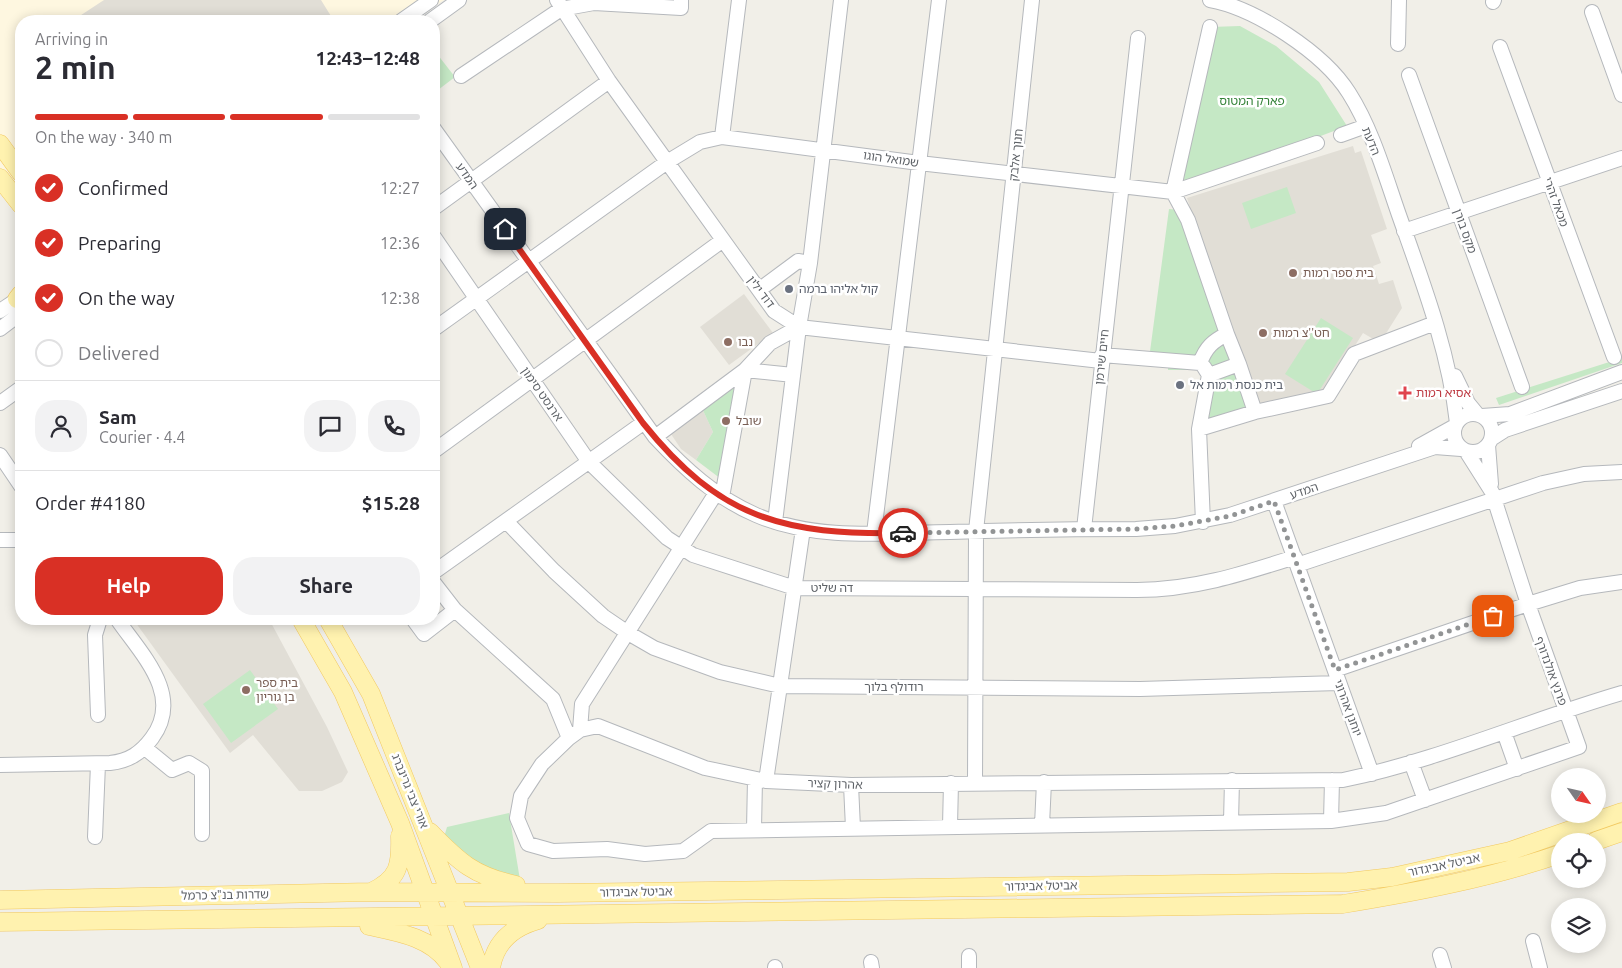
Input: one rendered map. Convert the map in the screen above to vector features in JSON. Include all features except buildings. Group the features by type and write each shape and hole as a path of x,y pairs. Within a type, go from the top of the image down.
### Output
{"main road":[{"path":"0,144 15,165"},
{"path":"0,178 15,197"},
{"name":"אורי צבי גרינברג","path":"305,625 344,692 400,823 452,968"},
{"name":"אורי צבי גרינברג","path":"331,625 371,694 480,968"},
{"name":"אביטל אביגדור","path":"450,891 558,893 1348,882 1392,877 1510,851 1622,812"},
{"path":"370,892 383,886 393,877 398,867 401,855 400,823"},
{"path":"423,824 454,856 486,878 558,893"},
{"path":"1606,838 1622,832"},
{"name":"אביטל אביגדור","path":"434,918 1343,904 1395,896 1505,872 1551,857"},
{"name":"שדרות בנ\"צ כרמל","path":"0,900 450,891"},
{"path":"491,968 495,952 508,934 522,924 554,916"},
{"name":"שדרות בנ\"צ כרמל","path":"0,922 434,918"},
{"path":"340,919 402,933 426,942 444,957 452,968"}],"street":[{"path":"410,15 431,0"},
{"path":"438,15 459,0"},
{"path":"722,137 739,0"},
{"path":"775,522 799,327 810,262 841,0"},
{"name":"חנוך אלבק","path":"975,783 976,531 1032,0"},
{"name":"הדעת","path":"1210,0 1231,6 1268,24 1316,58 1339,79 1349,92 1366,126 1445,352 1468,403 1479,415"},
{"path":"1398,44 1399,0"},
{"path":"461,76 559,4 681,4"},
{"name":"דוד ילין","path":"559,4 609,81 774,311 799,327 995,349 1102,358 1200,363"},
{"path":"874,533 938,6"},
{"path":"1592,12 1622,95"},
{"path":"1210,26 1169,192 1188,220 1255,412"},
{"name":"חיים שירמן","path":"1084,529 1138,38"},
{"name":"מכאל זהרי","path":"1500,47 1614,357"},
{"name":"מקס בורן","path":"1410,75 1522,387"},
{"path":"440,204 609,81"},
{"path":"1341,135 1366,126"},
{"name":"שמואל הוגו","path":"440,325 667,162 700,142 722,137 919,163 1122,185 1169,192"},
{"name":"המדע","path":"440,138 654,437 683,466 719,495 743,509 775,522 803,529 874,533 1136,529 1204,522 1435,448 1464,450"},
{"path":"1169,192 1317,143"},
{"path":"1404,231 1622,158"},
{"path":"440,448 723,240"},
{"name":"ארנסט סימון","path":"440,246 589,462 667,538 681,547"},
{"path":"759,290 798,261 810,262"},
{"path":"0,311 15,304"},
{"path":"0,329 15,308"},
{"path":"1199,428 1255,412 1328,396 1354,354 1436,323"},
{"path":"654,437 745,370 770,343 799,327"},
{"path":"1204,522 1199,428 1209,376 1200,363 1206,350 1214,341 1227,334"},
{"name":"הדעת","path":"1445,352 1456,424"},
{"path":"1209,376 1239,364"},
{"path":"745,370 793,374"},
{"path":"745,370 719,495 681,547 582,704 575,734 542,764 522,796 517,818 528,844 553,851 607,850 645,854 683,851 711,831 1331,821 1386,813 1579,747 1566,712 1622,693"},
{"path":"1622,372 1510,414 1466,416 1456,424 1455,441 1464,450 1480,451 1505,430 1622,391"},
{"path":"0,403 15,392"},
{"path":"1479,415 1492,429 1490,442"},
{"path":"440,568 643,423"},
{"name":"המדע","path":"1373,467 1431,440 1456,424"},
{"name":"פרנץ אולנדורף","path":"1232,780 1332,780 1372,774 1566,712 1528,604 1494,496 1490,442"},
{"name":"פרנץ אולנדורף","path":"1464,450 1494,496"},
{"path":"0,455 15,477"},
{"name":"דה שליט","path":"681,547 694,555 795,588 1156,590 1185,588 1296,561 1494,496 1542,483 1584,474 1622,472"},
{"name":"יוחנן אהרוני","path":"1274,501 1372,774"},
{"name":"רודולף בלוך","path":"506,521 554,571 603,616 628,633 654,648 720,672 780,686 1140,689 1337,676 1528,604 1580,588 1622,582"},
{"path":"754,829 761,780 780,686 803,529"},
{"path":"0,540 15,540"},
{"path":"440,591 455,610 554,699 575,734"},
{"path":"440,622 455,610"},
{"path":"98,625 95,635 98,715"},
{"path":"0,765 123,762 145,748 159,729 164,711 164,694 156,675 121,625"},
{"path":"417,625 424,634 436,625"},
{"name":"אהרון קציר","path":"575,734 598,726 705,768 761,780 851,785 1232,780"},
{"path":"1504,732 1517,769"},
{"path":"145,748 172,770 189,763 202,771 202,834"},
{"path":"1411,762 1425,800"},
{"path":"95,837 98,764"},
{"path":"1231,822 1232,780"},
{"path":"1331,821 1332,780"},
{"path":"1042,825 1044,782"},
{"path":"950,826 951,783"},
{"path":"851,785 853,828"},
{"path":"1533,941 1540,968"}],"shaded area":[{"path":"0,0 444,0 419,15 15,15 15,210 0,191"},
{"path":"104,0 321,0 330,15 81,15"},
{"name":"בית ספר רמות","path":"1353,146 1355,153 1361,151 1387,229 1371,235 1381,263 1373,266 1379,284 1393,280 1402,308 1380,343 1363,333 1325,393 1256,411 1187,198"},
{"path":"744,294 773,333 729,365 700,327"},
{"path":"701,406 713,432 696,460 681,449 669,431"},
{"name":"בית ספר בן גוריון","path":"137,625 272,625 327,727 348,772 342,782 322,791 299,791 253,735 230,753"}],"green space":[{"name":"פארק המטוס","path":"1240,26 1276,46 1319,82 1347,126 1173,192 1210,27"},
{"path":"440,58 455,77 440,88"},
{"path":"1287,187 1296,213 1251,229 1242,203"},
{"path":"1169,209 1191,211 1256,411 1199,429 1203,370 1168,370 1168,360 1149,359"},
{"path":"1321,318 1353,338 1317,394 1285,374"},
{"path":"1622,358 1622,363 1499,405 1496,398"},
{"path":"745,370 725,482 696,460 713,432 701,406"},
{"path":"250,670 278,709 231,743 203,704"},
{"path":"509,813 521,886 442,844 447,827"}],"way so far":[{"path":"903,533 1136,529 1175,526 1230,516 1274,501 1335,670 1493,616"}],"place":[{"name":"בית ספר רמות","path":"1293,273"},
{"name":"קול אליהו ברמה","path":"789,289"},
{"name":"חט''צ רמות","path":"1263,333"},
{"name":"נבו","path":"728,342"},
{"name":"בית כנסת רמות אל","path":"1180,385"},
{"name":"אסיא רמות","path":"1405,393"},
{"name":"שובל","path":"726,421"},
{"name":"בית ספר בן גוריון","path":"246,690"}],"route":[{"path":"505,229 654,437 696,477 716,493 757,516 803,529 837,533 903,533"}]}
